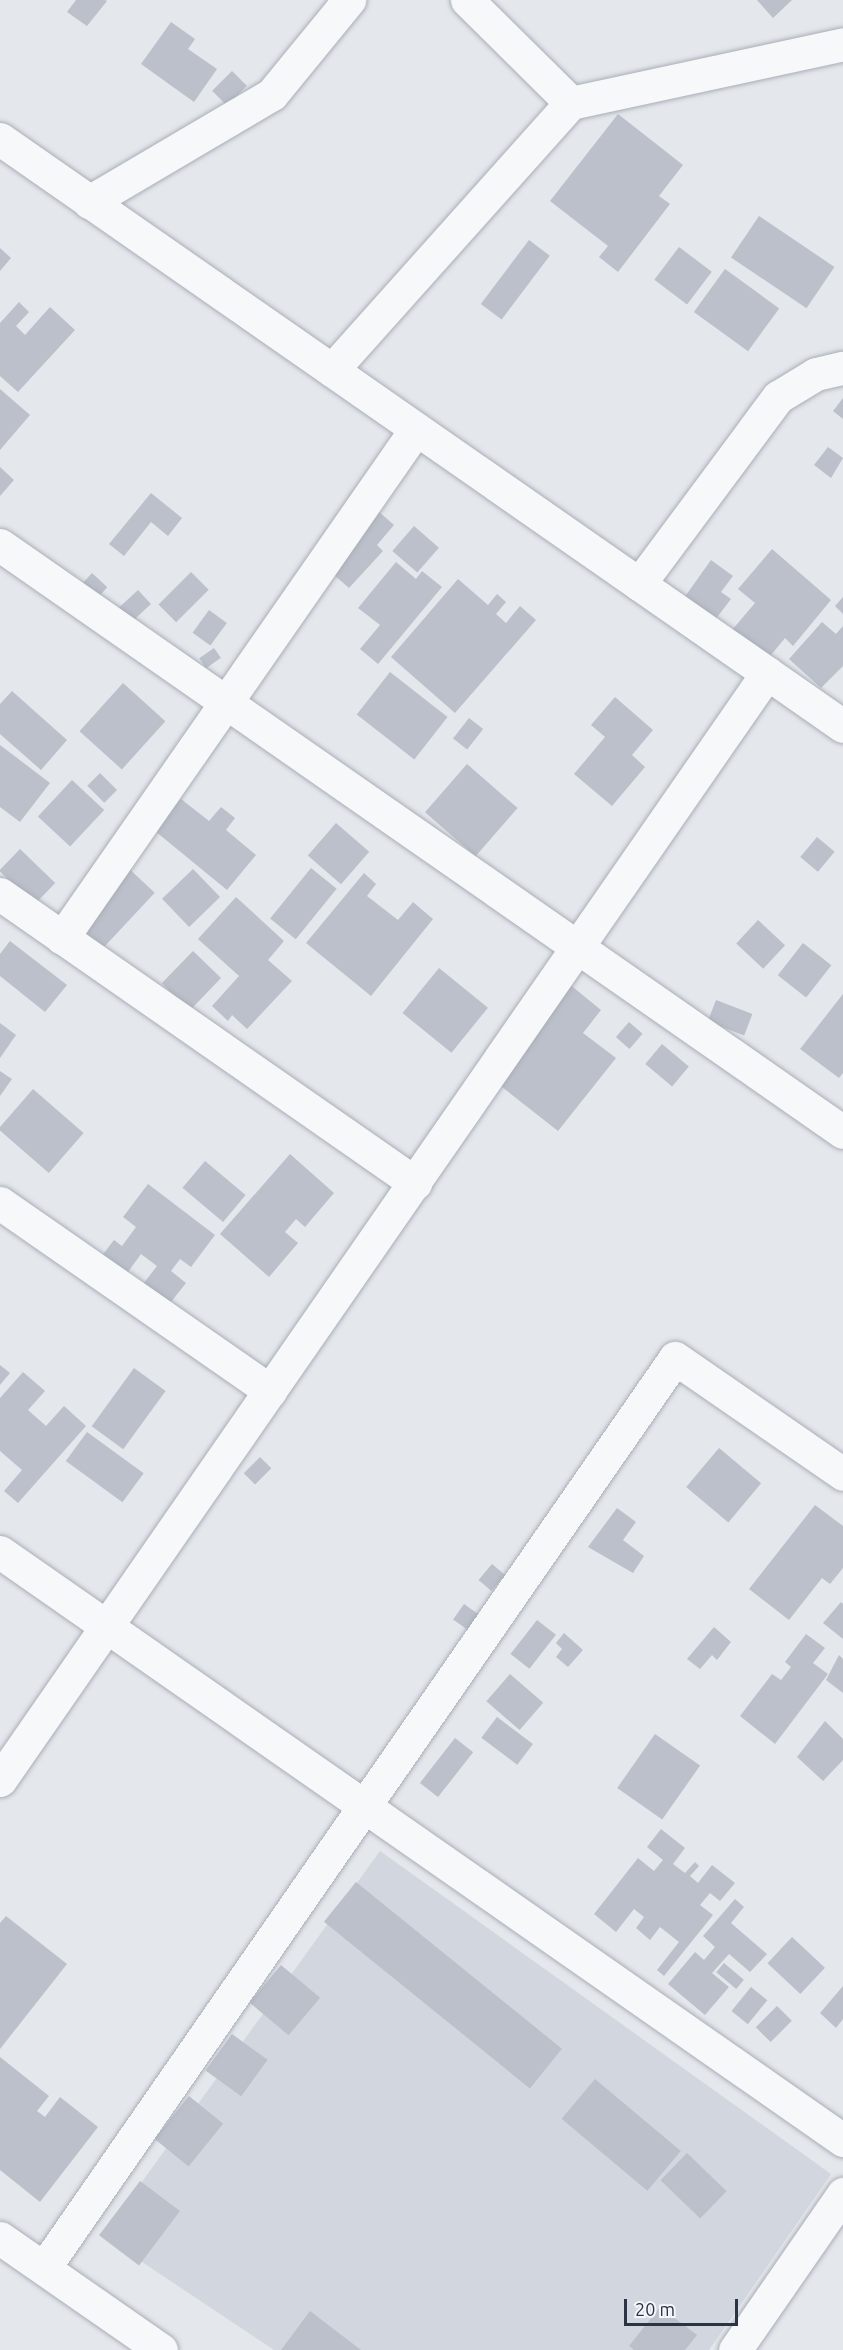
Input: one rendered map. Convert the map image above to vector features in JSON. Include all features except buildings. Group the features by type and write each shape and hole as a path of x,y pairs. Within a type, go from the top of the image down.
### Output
{"street":[{"path":"89,202 272,94 349,0"},
{"path":"467,0 571,103"},
{"path":"332,370 571,103 843,44"},
{"path":"0,139 843,726"},
{"path":"639,584 778,397 816,374 843,368"},
{"path":"63,938 416,429"},
{"path":"0,546 843,1132"},
{"path":"0,1780 767,673"},
{"path":"4,906 63,938 415,1183"},
{"path":"0,1203 270,1391"},
{"path":"44,2268 675,1358 843,1474"},
{"path":"0,1552 843,2140"},
{"path":"735,2350 843,2194"},
{"path":"0,2238 161,2350"}],"shaded area":[{"path":"380,1851 831,2174 709,2350 274,2350 103,2236"}]}
